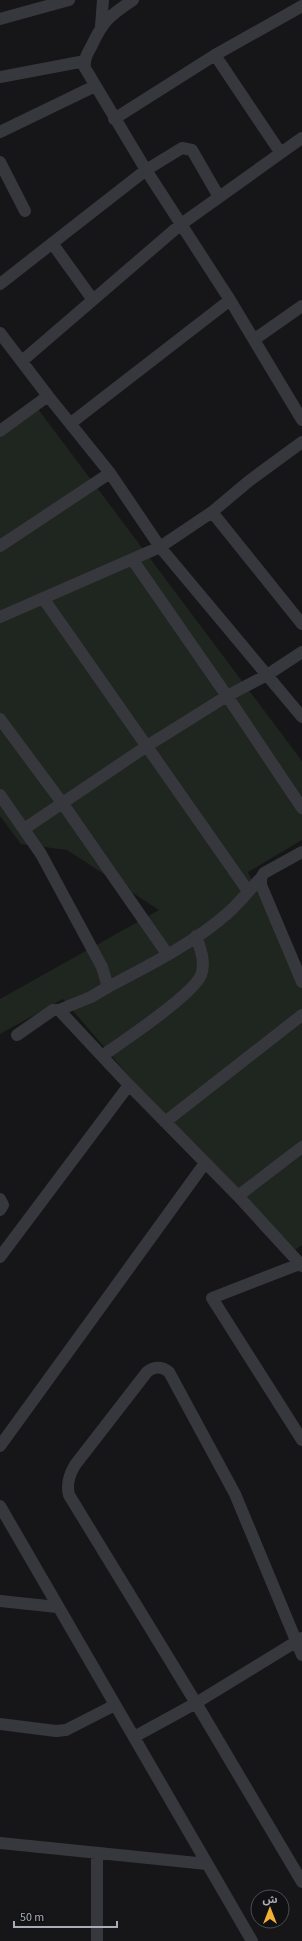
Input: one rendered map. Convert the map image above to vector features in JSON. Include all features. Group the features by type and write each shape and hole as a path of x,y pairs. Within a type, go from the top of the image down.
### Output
{"street":[{"path":"0,19 69,0"},
{"path":"103,0 101,26 85,61 85,68 114,119 180,225 230,300 302,420"},
{"path":"101,26 115,12 133,0"},
{"path":"114,119 215,55 302,6"},
{"path":"215,55 280,152"},
{"path":"0,77 85,61"},
{"path":"0,132 95,86"},
{"path":"22,361 180,225 280,152 302,138"},
{"path":"0,284 146,170 182,148 192,150 218,197"},
{"path":"0,162 25,211"},
{"path":"52,244 93,300"},
{"path":"71,423 230,300"},
{"path":"254,339 302,306"},
{"path":"0,333 110,473 160,547 302,717"},
{"path":"0,431 48,396"},
{"path":"0,617 160,547 212,512 249,481 302,442"},
{"path":"0,546 110,473"},
{"path":"212,512 302,624"},
{"path":"132,560 227,696 302,808"},
{"path":"44,598 248,891"},
{"path":"24,829 63,804 146,746 227,696 267,675 302,652"},
{"path":"0,719 63,804 168,955"},
{"path":"0,795 41,854 102,967 108,987"},
{"path":"17,1035 53,1010 60,1010 91,996 168,955 229,912 264,873 302,852"},
{"path":"261,878 261,885 299,967 302,982"},
{"path":"102,1056 187,993 201,975 202,956 196,936"},
{"path":"60,1010 129,1085 238,1196 302,1264 212,1298 302,1440"},
{"path":"165,1122 302,1015"},
{"path":"0,1257 129,1085"},
{"path":"238,1196 302,1146"},
{"path":"0,1446 205,1162"},
{"path":"0,1199 3,1205 0,1210"},
{"path":"302,1655 299,1640 226,1474 169,1372 158,1367 152,1368 147,1372 75,1465 68,1477 67,1489 69,1495 196,1702 302,1882"},
{"path":"0,1506 57,1607 252,1941"},
{"path":"0,1601 57,1607"},
{"path":"134,1738 299,1640"},
{"path":"0,1724 56,1731 66,1730 115,1705"},
{"path":"0,1843 207,1864"},
{"path":"97,1853 97,1941"}],"shaded area":[{"path":"38,409 302,761 302,840 248,872 302,989 302,1245 295,1250 134,1082 63,999 0,1034 0,999 159,910 67,850 21,844 0,816 0,434"}]}
